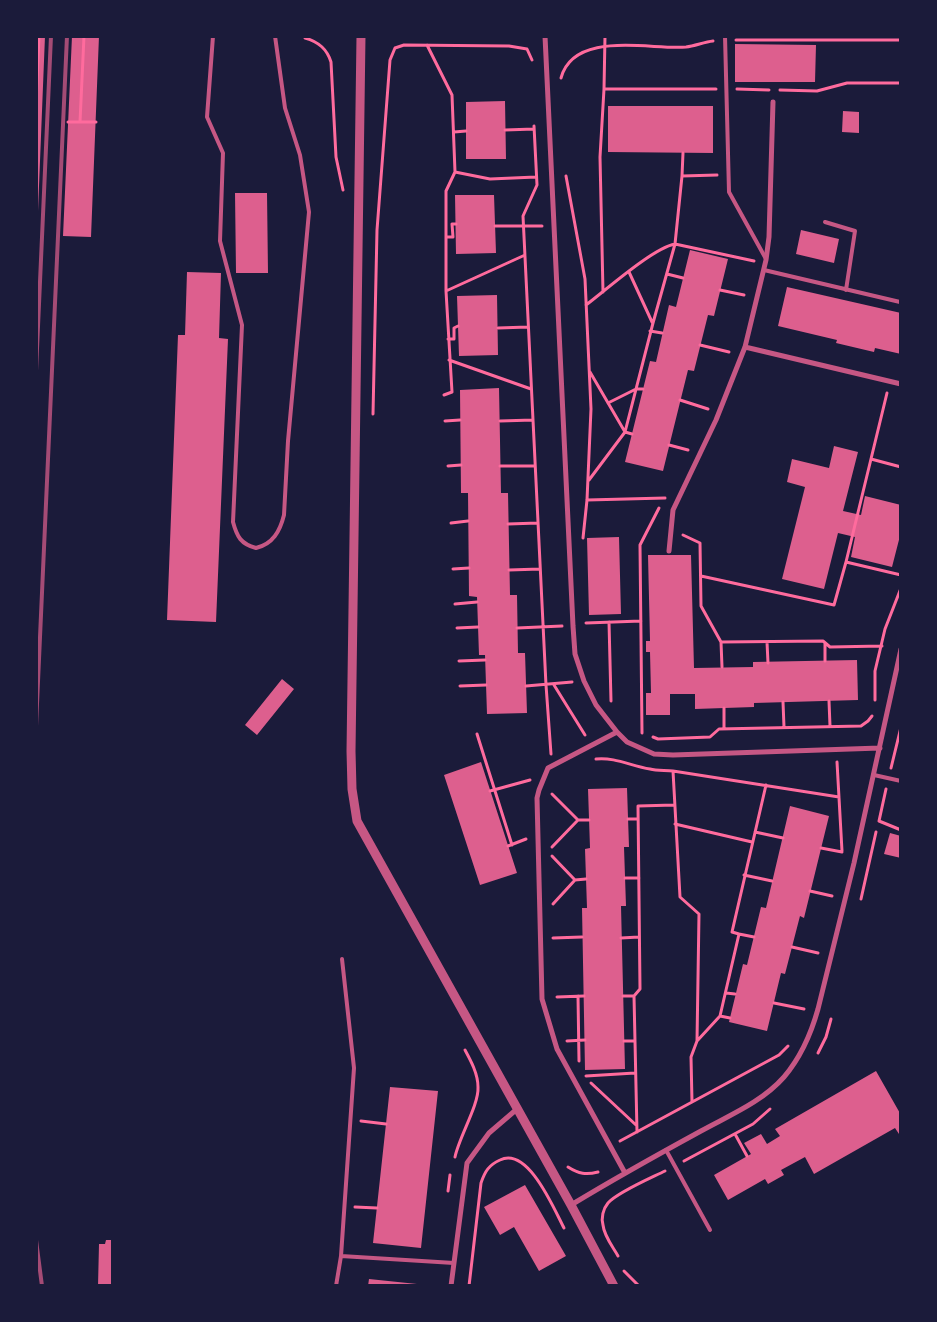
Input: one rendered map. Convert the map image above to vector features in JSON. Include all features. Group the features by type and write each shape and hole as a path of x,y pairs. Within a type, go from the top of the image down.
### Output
{"street":[{"path":"361,36 351,751 352,789 357,821 571,1205 614,1286"},
{"path":"545,36 573,626 575,654 584,681 596,705 617,732 627,742 654,754 673,755 880,748"},
{"path":"668,551 672,510 716,420 745,347 764,270 769,237 773,102"},
{"path":"745,347 901,384"},
{"path":"571,1205 763,1097 784,1076 800,1054 812,1032 818,1009 874,775 901,648"},
{"path":"617,732 548,768 537,798 542,999 557,1049 625,1173"},
{"path":"452,1286 467,1163 490,1133 517,1109"}],"lane":[{"path":"213,36 207,117 223,153 220,241 242,325 233,522 236,534 241,542 256,548 271,542 282,524 284,516 288,441 309,212 300,155 285,108 275,36"},
{"path":"725,36 729,192 766,260"},
{"path":"825,222 855,231 846,290"},
{"path":"764,270 900,302"},
{"path":"874,775 901,781"},
{"path":"336,1286 340,1256 354,1068 342,958"},
{"path":"666,1150 710,1230"},
{"path":"340,1256 454,1263"}],"path":[{"path":"36,105 39,36"},
{"path":"80,122 84,36"},
{"path":"603,292 600,157 606,36"},
{"path":"305,38 315,40 322,46 328,53 331,62 336,157 344,199"},
{"path":"729,40 901,40"},
{"path":"560,85 563,70 577,55 591,48 605,46 688,47 710,41 719,41"},
{"path":"373,418 377,230 390,60 395,48 404,45 520,47 527,49 532,59 532,69"},
{"path":"427,45 452,94 454,132 455,172 446,191 446,291 452,392 444,395"},
{"path":"604,89 817,91 847,83 901,83"},
{"path":"534,119 536,185 523,216 523,226 546,685 552,767"},
{"path":"68,122 96,122"},
{"path":"505,130 534,129"},
{"path":"454,132 466,131"},
{"path":"588,481 625,432 650,331 675,244 683,153"},
{"path":"565,170 584,280 586,306 591,409 588,500 584,546"},
{"path":"455,172 490,179 536,177"},
{"path":"682,176 728,175"},
{"path":"446,237 453,237 452,224 456,224"},
{"path":"495,226 554,226"},
{"path":"586,306 655,252 669,245 675,244 757,261"},
{"path":"754,270 759,246"},
{"path":"446,291 525,255"},
{"path":"628,272 653,322"},
{"path":"666,274 683,278"},
{"path":"720,290 748,296"},
{"path":"448,338 454,339 454,328 458,326"},
{"path":"498,328 528,328"},
{"path":"650,331 662,333"},
{"path":"700,345 732,353"},
{"path":"728,361 734,345"},
{"path":"449,360 531,389"},
{"path":"589,372 625,432 632,434"},
{"path":"608,403 636,389 643,389"},
{"path":"701,576 834,605 888,390 894,392"},
{"path":"680,400 709,409 705,417"},
{"path":"445,421 460,420"},
{"path":"500,421 533,420"},
{"path":"669,446 690,450 686,459"},
{"path":"871,459 901,466"},
{"path":"448,466 461,465"},
{"path":"500,466 535,466"},
{"path":"588,500 664,500 668,491"},
{"path":"642,733 640,546 660,507"},
{"path":"451,523 468,521"},
{"path":"508,524 538,523"},
{"path":"670,529 700,543 701,606 721,642 722,668"},
{"path":"846,562 901,575"},
{"path":"453,569 469,568"},
{"path":"509,570 540,569"},
{"path":"875,704 875,671 885,630 901,588"},
{"path":"455,604 478,602"},
{"path":"586,615 586,629"},
{"path":"586,623 641,621"},
{"path":"607,698 611,703 609,622"},
{"path":"517,628 573,626"},
{"path":"457,628 478,627"},
{"path":"721,642 825,643 830,647 882,646"},
{"path":"767,642 768,662"},
{"path":"825,643 825,661"},
{"path":"459,660 485,660"},
{"path":"526,686 584,681"},
{"path":"554,684 600,758"},
{"path":"460,686 486,685"},
{"path":"829,701 830,726"},
{"path":"783,702 784,727"},
{"path":"724,708 724,728"},
{"path":"638,730 658,739 710,737 719,728 861,726 868,721 874,712"},
{"path":"477,734 492,791 512,845"},
{"path":"836,750 842,852 840,861"},
{"path":"591,759 606,758 631,763 650,770 673,771 839,797"},
{"path":"673,771 680,897 699,914 697,1041 691,1057 692,1102"},
{"path":"492,791 545,775"},
{"path":"754,937 732,932 766,786"},
{"path":"552,802 553,789"},
{"path":"552,794 578,820 589,820"},
{"path":"637,1132 634,996 640,989 638,806 674,806"},
{"path":"628,819 638,819"},
{"path":"552,847 578,820"},
{"path":"859,904 879,821 901,830"},
{"path":"675,824 752,842"},
{"path":"755,832 783,838"},
{"path":"552,838 552,866"},
{"path":"821,848 842,852"},
{"path":"552,856 575,880"},
{"path":"744,875 772,881"},
{"path":"625,878 639,878"},
{"path":"553,904 575,880 586,879"},
{"path":"829,905 834,887"},
{"path":"810,891 832,896"},
{"path":"552,894 553,913"},
{"path":"553,930 553,948"},
{"path":"697,1041 720,1016 739,934"},
{"path":"621,938 639,937"},
{"path":"553,938 582,938"},
{"path":"792,947 818,953 820,944"},
{"path":"726,993 735,994"},
{"path":"558,1005 557,996 584,996"},
{"path":"578,996 579,1064"},
{"path":"623,996 634,996"},
{"path":"774,1003 804,1011 806,1000"},
{"path":"720,1016 730,1018"},
{"path":"814,1060 826,1036 831,1018"},
{"path":"566,1041 585,1040"},
{"path":"624,1042 635,1041"},
{"path":"610,1146 779,1055 792,1042"},
{"path":"454,1161 461,1136 477,1099 478,1086 474,1066 464,1048"},
{"path":"636,1073 584,1076 637,1125"},
{"path":"620,1262 603,1228 602,1219 609,1202 753,1124 774,1105"},
{"path":"350,1120 386,1124"},
{"path":"735,1134 747,1156"},
{"path":"469,1286 481,1183 484,1173 489,1167 504,1158 514,1158 524,1163 537,1180 569,1236"},
{"path":"567,1166 579,1174 598,1172 604,1168"},
{"path":"448,1196 451,1171"},
{"path":"344,1207 377,1208"},
{"path":"623,1269 639,1286"}],"building":[{"path":"36,36 45,36 38,211 36,211"},
{"path":"72,36 99,36 91,237 63,236"},
{"path":"735,44 816,45 815,82 735,82"},
{"path":"505,101 506,159 466,159 466,102"},
{"path":"608,106 713,106 713,153 608,152"},
{"path":"843,111 859,112 859,133 842,132"},
{"path":"235,193 267,193 268,273 236,273"},
{"path":"455,195 494,195 496,253 456,254"},
{"path":"801,230 839,239 834,263 796,254"},
{"path":"690,250 728,259 714,316 708,315 694,371 688,370 663,471 625,462 650,361 656,362 669,305 676,307"},
{"path":"187,272 221,273 219,338 228,339 216,622 167,620 178,335 185,335"},
{"path":"787,287 901,313 901,354 875,348 874,352 836,343 837,340 778,326"},
{"path":"497,295 498,355 459,356 457,296"},
{"path":"499,388 501,493 508,493 510,595 517,595 518,653 525,653 527,713 487,714 485,655 479,655 477,597 469,596 468,493 461,493 460,390"},
{"path":"834,446 858,452 843,511 861,515 865,496 901,505 901,532 892,567 851,557 855,537 838,533 824,589 782,579 805,487 787,482 792,459 829,468"},
{"path":"619,537 621,614 589,615 587,538"},
{"path":"648,555 691,555 694,668 753,667 753,662 857,660 858,700 754,703 754,707 695,709 695,694 670,694 670,715 646,715 646,693 651,693 650,652 646,652 646,641 650,641"},
{"path":"282,679 294,689 257,735 245,725"},
{"path":"481,762 517,873 480,885 444,775"},
{"path":"627,788 629,847 624,847 626,906 621,906 625,1069 585,1070 582,908 587,908 585,849 590,848 588,789"},
{"path":"790,806 829,816 804,918 800,916 785,974 781,973 767,1031 729,1022 743,964 747,965 761,907 766,908"},
{"path":"890,833 901,836 901,858 884,854"},
{"path":"876,1071 901,1115 901,1137 895,1128 814,1174 805,1157 781,1170 784,1175 768,1184 765,1179 728,1200 714,1175 751,1154 744,1143 761,1134 767,1144 780,1136 775,1129"},
{"path":"390,1087 438,1091 421,1248 373,1243"},
{"path":"525,1185 566,1256 539,1271 514,1227 500,1235 484,1207"},
{"path":"106,1240 111,1240 111,1286 98,1286 99,1244 105,1244"},
{"path":"369,1279 417,1284 417,1286 368,1286"}],"railway":[{"path":"36,371 51,36"},
{"path":"36,726 67,36"},
{"path":"36,1240 42,1286"}]}
